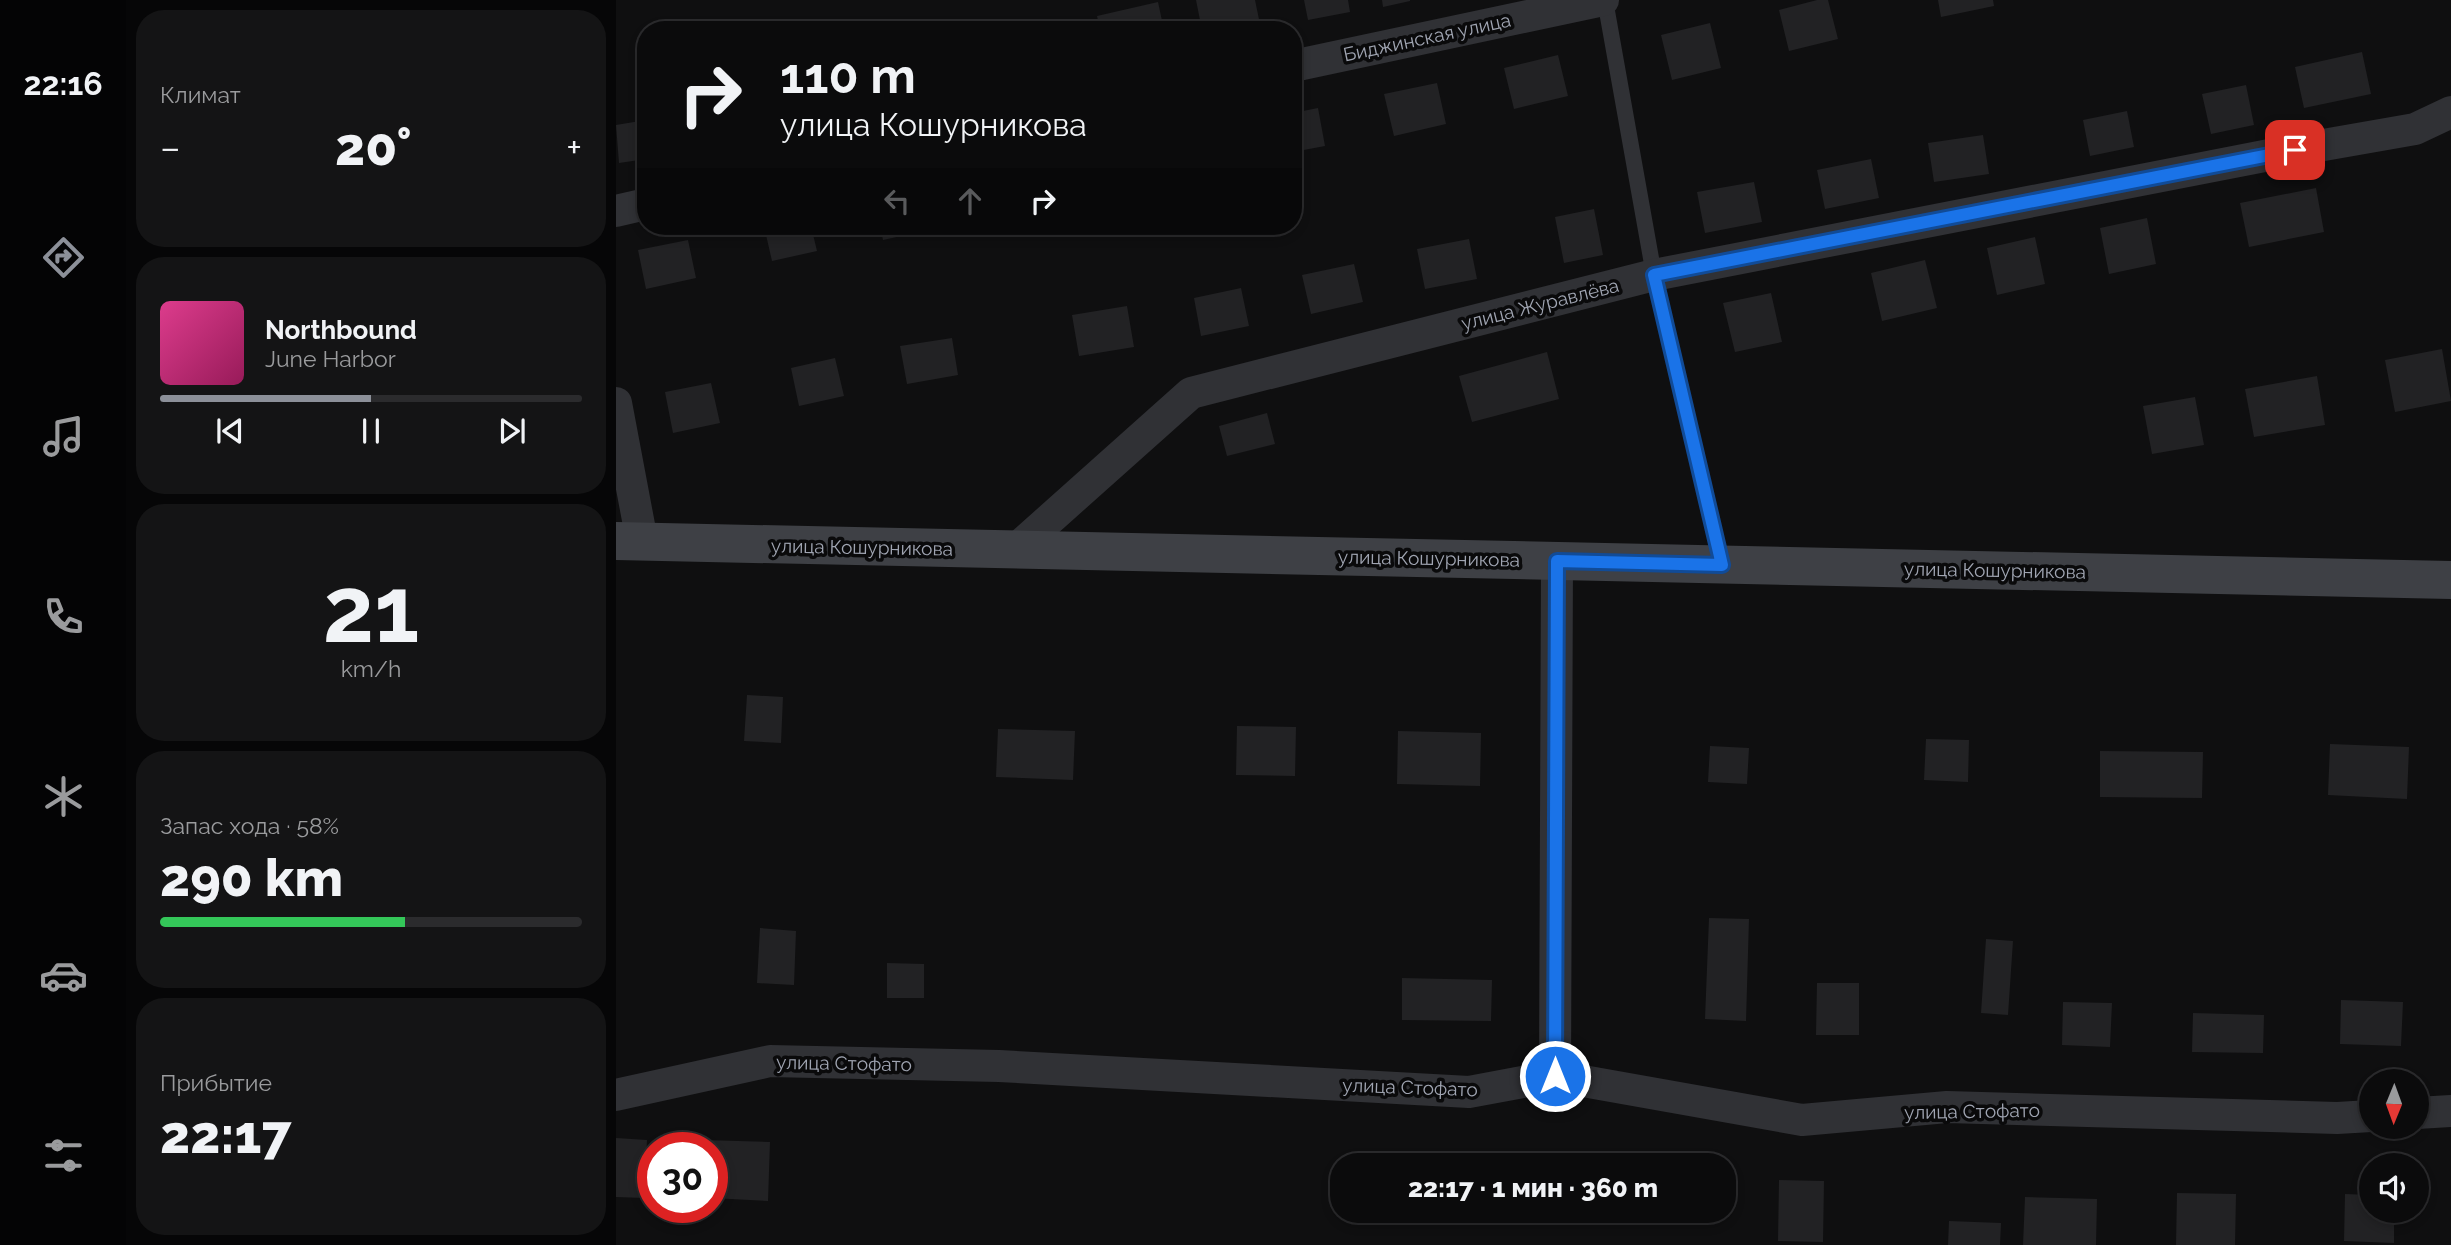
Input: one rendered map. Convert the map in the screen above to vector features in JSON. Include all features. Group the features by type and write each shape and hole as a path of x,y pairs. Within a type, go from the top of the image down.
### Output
{"main road":[{"name":"улица Кошурникова","path":"629,541 2451,580"}],"street":[{"name":"Биджинская улица","path":"1302,64 1604,0"},
{"name":"улица Журавлёва","path":"1014,551 1191,393 1654,275 2415,129 2451,112"},
{"path":"616,211 637,206"},
{"path":"616,403 629,541"},
{"path":"1555,1076 1557,561"},
{"name":"улица Стофато","path":"616,1095 770,1060 999,1066 1469,1092 1555,1076 1802,1120 1947,1107 2359,1117"},
{"path":"2429,1112 2451,1111"}],"lane":[{"path":"1604,0 1654,275 1722,565"}],"building":[{"path":"1196,0 1255,0 1259,21 1200,21"},
{"path":"1304,0 1348,0 1350,12 1308,20"},
{"path":"1382,0 1410,0 1410,1 1383,7"},
{"path":"1817,0 1828,0 1838,39 1789,51 1779,10"},
{"path":"1938,0 1993,0 1994,6 1941,17"},
{"path":"1158,2 1162,21 1098,21 1097,16"},
{"path":"1710,23 1721,68 1672,80 1661,35"},
{"path":"2362,52 2371,94 2304,108 2295,67"},
{"path":"1558,55 1568,96 1514,109 1504,68"},
{"path":"1437,83 1446,124 1394,136 1384,94"},
{"path":"2246,85 2254,125 2211,134 2202,94"},
{"path":"1318,108 1325,146 1302,150 1302,111"},
{"path":"2127,111 2134,147 2090,156 2083,120"},
{"path":"637,122 637,160 619,163 616,125"},
{"path":"1983,135 1989,174 1934,182 1928,143"},
{"path":"1871,159 1879,198 1825,209 1817,170"},
{"path":"1754,182 1762,222 1705,233 1697,192"},
{"path":"2316,188 2324,232 2249,247 2240,203"},
{"path":"1594,209 1603,255 1564,263 1555,217"},
{"path":"2147,218 2156,264 2109,274 2100,228"},
{"path":"766,235 813,235 817,251 772,261"},
{"path":"882,235 906,235 883,240"},
{"path":"2035,237 2045,284 1997,295 1987,248"},
{"path":"1469,239 1477,279 1425,289 1417,249"},
{"path":"688,240 696,278 646,289 638,250"},
{"path":"1925,260 1937,308 1882,321 1871,273"},
{"path":"1354,264 1363,302 1311,314 1302,275"},
{"path":"1241,288 1249,326 1201,336 1194,298"},
{"path":"1771,293 1782,342 1735,352 1723,303"},
{"path":"1127,306 1134,347 1079,356 1072,315"},
{"path":"952,338 958,375 907,384 900,346"},
{"path":"2442,349 2451,401 2395,412 2385,360"},
{"path":"1547,352 1559,399 1472,422 1459,376"},
{"path":"835,358 844,396 799,406 791,368"},
{"path":"2317,376 2325,425 2254,437 2245,389"},
{"path":"711,383 720,423 673,433 665,392"},
{"path":"2195,397 2204,445 2152,454 2143,406"},
{"path":"1267,413 1275,444 1227,456 1219,426"},
{"path":"747,695 783,697 781,743 744,741"},
{"path":"1237,726 1296,727 1295,776 1236,775"},
{"path":"998,729 1075,731 1073,780 996,777"},
{"path":"1398,731 1481,733 1480,786 1397,784"},
{"path":"1926,739 1969,740 1968,782 1924,780"},
{"path":"2330,744 2409,747 2407,799 2328,795"},
{"path":"1710,746 1749,748 1747,784 1708,782"},
{"path":"2100,751 2203,752 2202,798 2100,797"},
{"path":"1709,918 1749,919 1746,1021 1705,1019"},
{"path":"760,928 796,931 794,985 757,983"},
{"path":"1986,939 2013,941 2008,1015 1981,1013"},
{"path":"887,963 924,964 924,998 887,998"},
{"path":"1402,978 1492,980 1491,1021 1402,1020"},
{"path":"1817,983 1859,983 1859,1035 1816,1035"},
{"path":"2341,1000 2403,1002 2401,1046 2340,1044"},
{"path":"2063,1002 2112,1003 2110,1047 2062,1045"},
{"path":"2193,1013 2264,1015 2263,1053 2192,1052"},
{"path":"616,1138 637,1139 637,1198 616,1197"},
{"path":"728,1141 770,1142 768,1201 728,1199"},
{"path":"1779,1180 1824,1181 1823,1242 1778,1241"},
{"path":"2177,1193 2236,1194 2235,1245 2176,1245"},
{"path":"2345,1194 2359,1195 2359,1223 2394,1223 2394,1243 2344,1241"},
{"path":"2025,1197 2097,1199 2096,1245 2023,1245"},
{"path":"1949,1221 2001,1223 2000,1245 1948,1245"}],"route":[{"path":"1555,1076 1557,561 1722,565 1654,275 2295,150"}]}
